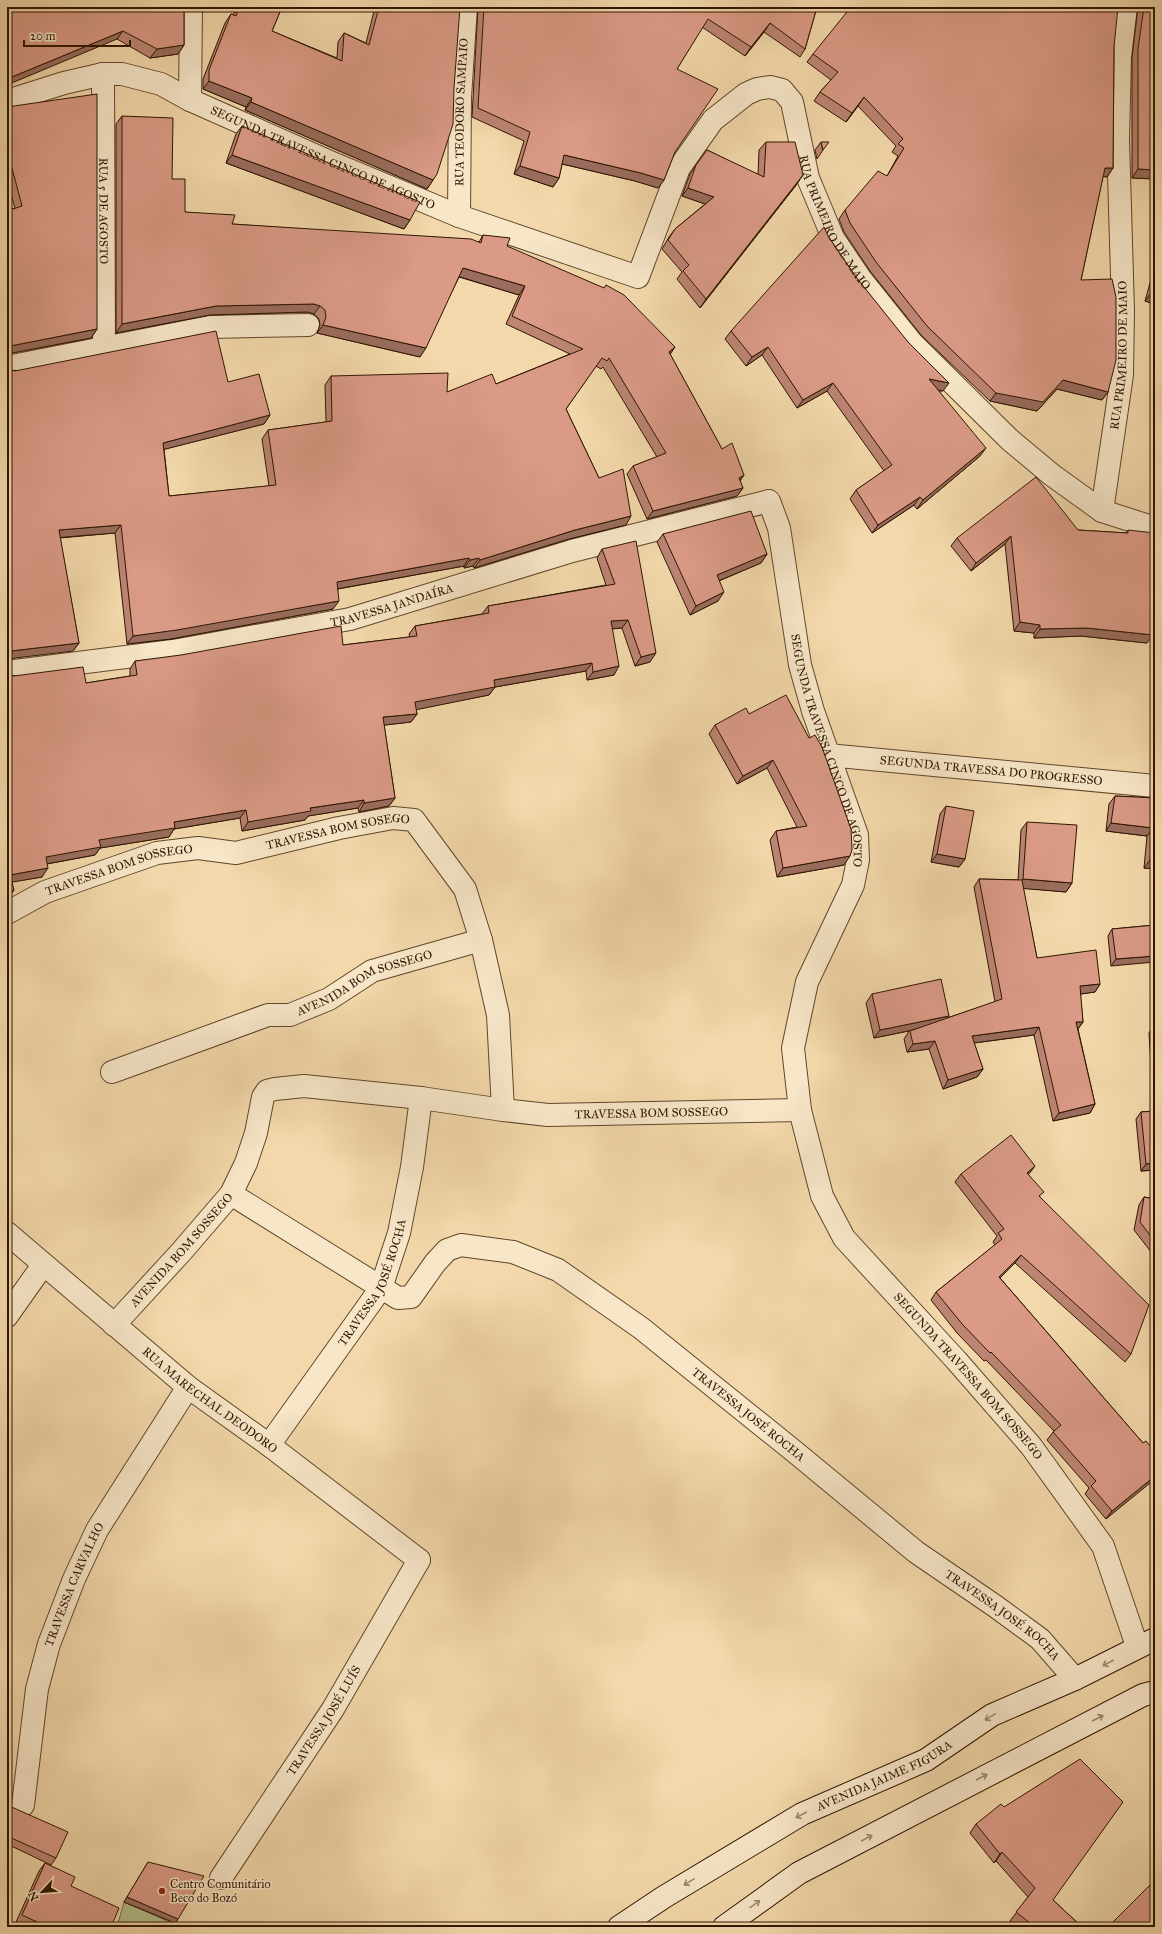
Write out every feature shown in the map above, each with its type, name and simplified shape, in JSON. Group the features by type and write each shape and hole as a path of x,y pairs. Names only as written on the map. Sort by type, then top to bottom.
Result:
{"street":[{"path":"190,100 191,7"},
{"name":"RUA TEODORO SAMPAIO","path":"459,216 460,97 466,7"},
{"name":"RUA PRIMEIRO DE MAIO","path":"1102,511 1122,376 1123,310 1118,140 1120,57 1126,7"},
{"name":"SEGUNDA TRAVESSA CINCO DE AGOSTO","path":"7,101 64,83 102,74 122,74 161,84 190,100 330,162 459,216 638,277"},
{"name":"RUA 5 DE AGOSTO","path":"102,74 104,349"},
{"name":"RUA PRIMEIRO DE MAIO","path":"638,277 679,168 713,120 746,94 757,89 770,87 782,90 792,102 808,178 816,201 833,238 860,278 912,343 1010,440 1052,475 1102,511 1155,528"},
{"path":"7,367 210,327 308,325"},
{"name":"SEGUNDA TRAVESSA CINCO DE AGOSTO","path":"769,501 779,528 800,665 828,755 857,835 858,860 852,885 807,982 793,1048 800,1110"},
{"name":"TRAVESSA JANDAÍRA","path":"7,672 173,651 350,619 572,551 769,501"},
{"name":"SEGUNDA TRAVESSA DO PROGRESSO","path":"828,755 1155,786"},
{"name":"TRAVESSA BOM SOSEGO","path":"236,853 339,828 393,818 414,820 465,888 481,940"},
{"name":"TRAVESSA BOM SOSSEGO","path":"7,913 45,892 157,853 198,848 236,853"},
{"path":"481,940 498,1015 503,1110"},
{"name":"AVENIDA BOM SOSSEGO","path":"112,1072 268,1015 290,1015 313,1006 348,988 372,971 481,940"},
{"name":"TRAVESSA BOM SOSSEGO","path":"304,1086 421,1098 548,1115 800,1110"},
{"name":"AVENIDA BOM SOSSEGO","path":"114,1325 182,1251 231,1194 249,1155 256,1133 263,1097 267,1091 304,1086"},
{"name":"TRAVESSA JOSÉ ROCHA","path":"269,1445 381,1288 399,1233 412,1167 421,1098"},
{"name":"SEGUNDA TRAVESSA BOM SOSSEGO","path":"800,1110 822,1196 844,1238 956,1360 1031,1446 1103,1546 1146,1642"},
{"path":"231,1194 381,1288"},
{"name":"RUA MARECHAL DEODORO","path":"7,1233 188,1387 269,1445 419,1560"},
{"name":"TRAVESSA JOSÉ ROCHA","path":"381,1288 398,1298 403,1299 411,1297 435,1263 447,1250 460,1245 513,1252 558,1270 641,1328 916,1552 1040,1639 1076,1680"},
{"path":"7,1316 43,1265"},
{"name":"TRAVESSA CARVALHO","path":"23,1805 37,1688 49,1644 63,1608 97,1530 188,1387"},
{"name":"TRAVESSA JOSÉ LUÍS","path":"221,1878 333,1709 419,1560"},
{"name":"AVENIDA JAIME FIGURA","path":"620,1927 664,1897 802,1814 926,1760 992,1715 1076,1680 1146,1642"},
{"path":"724,1927 799,1873 1143,1695 1155,1692"}],"green space":[{"path":"124,1902 181,1927 117,1927"}],"building":[{"path":"7,7 184,7 184,45 157,49 123,31 7,79"},
{"path":"239,7 282,7 272,31 342,61 344,33 369,45 379,7 460,7 453,124 437,174 433,180 251,102 252,98 209,81 209,70 231,14 236,16"},
{"path":"484,7 817,7 805,49 770,23 751,47 708,19 677,69 718,89 675,152 664,180 641,173 564,155 559,178 520,166 530,132 478,108"},
{"path":"851,7 1118,7 1114,47 1113,168 1105,168 1081,280 1112,279 1116,297 1116,360 1108,392 1063,380 1043,402 996,393 927,326 876,262 850,223 845,210 878,171 887,176 904,148 898,144 903,139 864,97 852,113 820,92 838,72 813,54"},
{"path":"1144,7 1155,7 1155,170 1138,169 1138,49"},
{"path":"97,94 97,329 10,346 7,348 7,211 22,206 12,168 7,169 7,107"},
{"path":"122,116 173,118 172,179 185,179 185,212 235,215 232,224 471,239 481,243 483,235 510,238 507,246 604,288 606,285 624,295 675,347 669,352 722,449 732,443 744,475 739,478 743,488 653,511 633,466 666,453 609,358 607,361 602,358 566,409 599,478 623,469 631,516 575,530 480,560 479,558 470,560 469,558 337,582 339,601 177,630 133,636 121,525 59,530 79,643 11,651 7,653 7,369 15,371 216,331 228,382 259,374 270,415 163,443 169,496 276,485 268,430 332,421 331,376 448,373 447,392 492,374 496,384 583,349 512,316 525,286 463,268 426,348 323,325 326,317 325,310 314,304 216,306 122,324"},
{"path":"242,126 420,202 410,220 232,155"},
{"path":"766,142 795,142 803,175 706,299 683,271 689,265 668,240 675,229 714,197 688,188 696,165 707,150 764,177"},
{"path":"821,142 829,142 823,150"},
{"path":"824,227 828,236 856,277 908,342 949,383 929,379 986,448 923,500 920,497 878,525 856,490 892,465 833,383 803,400 768,347 752,357 731,331"},
{"path":"1155,277 1155,294 1151,293"},
{"path":"1036,477 1078,530 1128,533 1128,530 1155,533 1155,617 1153,635 1087,628 1040,629 1040,625 1020,622 1011,536 976,563 957,538"},
{"path":"751,511 767,554 717,575 724,592 696,606 663,534"},
{"path":"636,541 656,653 641,657 628,620 611,621 619,666 593,672 592,663 494,680 495,687 415,702 417,714 383,717 395,798 364,803 364,800 310,808 311,811 248,822 246,810 174,822 175,828 99,840 101,847 46,857 48,868 10,875 14,890 7,894 7,674 14,676 83,667 86,683 137,675 135,661 181,655 341,626 343,645 417,636 415,626 489,613 488,606 615,584 602,549"},
{"path":"786,695 809,738 815,735 822,747 851,829 852,850 850,856 783,868 776,831 807,826 773,760 743,776 715,725 746,708 749,714"},
{"path":"1115,796 1155,798 1155,860 1150,860 1153,828 1111,823"},
{"path":"946,806 974,811 965,859 937,854"},
{"path":"1027,822 1077,825 1072,883 1023,879"},
{"path":"979,879 1022,880 1037,958 1096,950 1100,984 1080,986 1083,1022 1076,1022 1095,1104 1059,1113 1039,1027 972,1036 983,1069 948,1080 935,1041 913,1044 910,1031 1002,999"},
{"path":"1155,925 1155,956 1116,959 1112,929"},
{"path":"941,979 949,1016 880,1030 872,994"},
{"path":"1153,1026 1155,1026 1155,1048"},
{"path":"1155,1111 1155,1163 1146,1164 1141,1112"},
{"path":"1011,1135 1035,1166 1027,1173 1044,1192 1039,1196 1149,1305 1131,1354 1021,1255 999,1277 1143,1443 1146,1441 1155,1452 1155,1476 1112,1511 1091,1486 1096,1481 1053,1432 1061,1425 963,1325 936,1292 1002,1239 998,1233 1004,1229 961,1174"},
{"path":"1144,1197 1155,1199 1155,1242 1140,1222"},
{"path":"1080,1759 1123,1802 1053,1900 1082,1927 1035,1927 1016,1912 1035,1888 1002,1852 1000,1854 976,1824 1001,1804 1004,1807"},
{"path":"7,1805 68,1832 56,1858 7,1836"},
{"name":"Centro Comunitário Beco do Bozó","path":"148,1862 204,1876 178,1919 127,1897"},
{"path":"45,1863 75,1877 71,1886 119,1908 111,1927 48,1927 22,1915"},
{"path":"1155,1880 1155,1927 1108,1927"}],"place":[{"name":"Centro Comunitário Beco do Bozó","path":"162,1891"}]}
